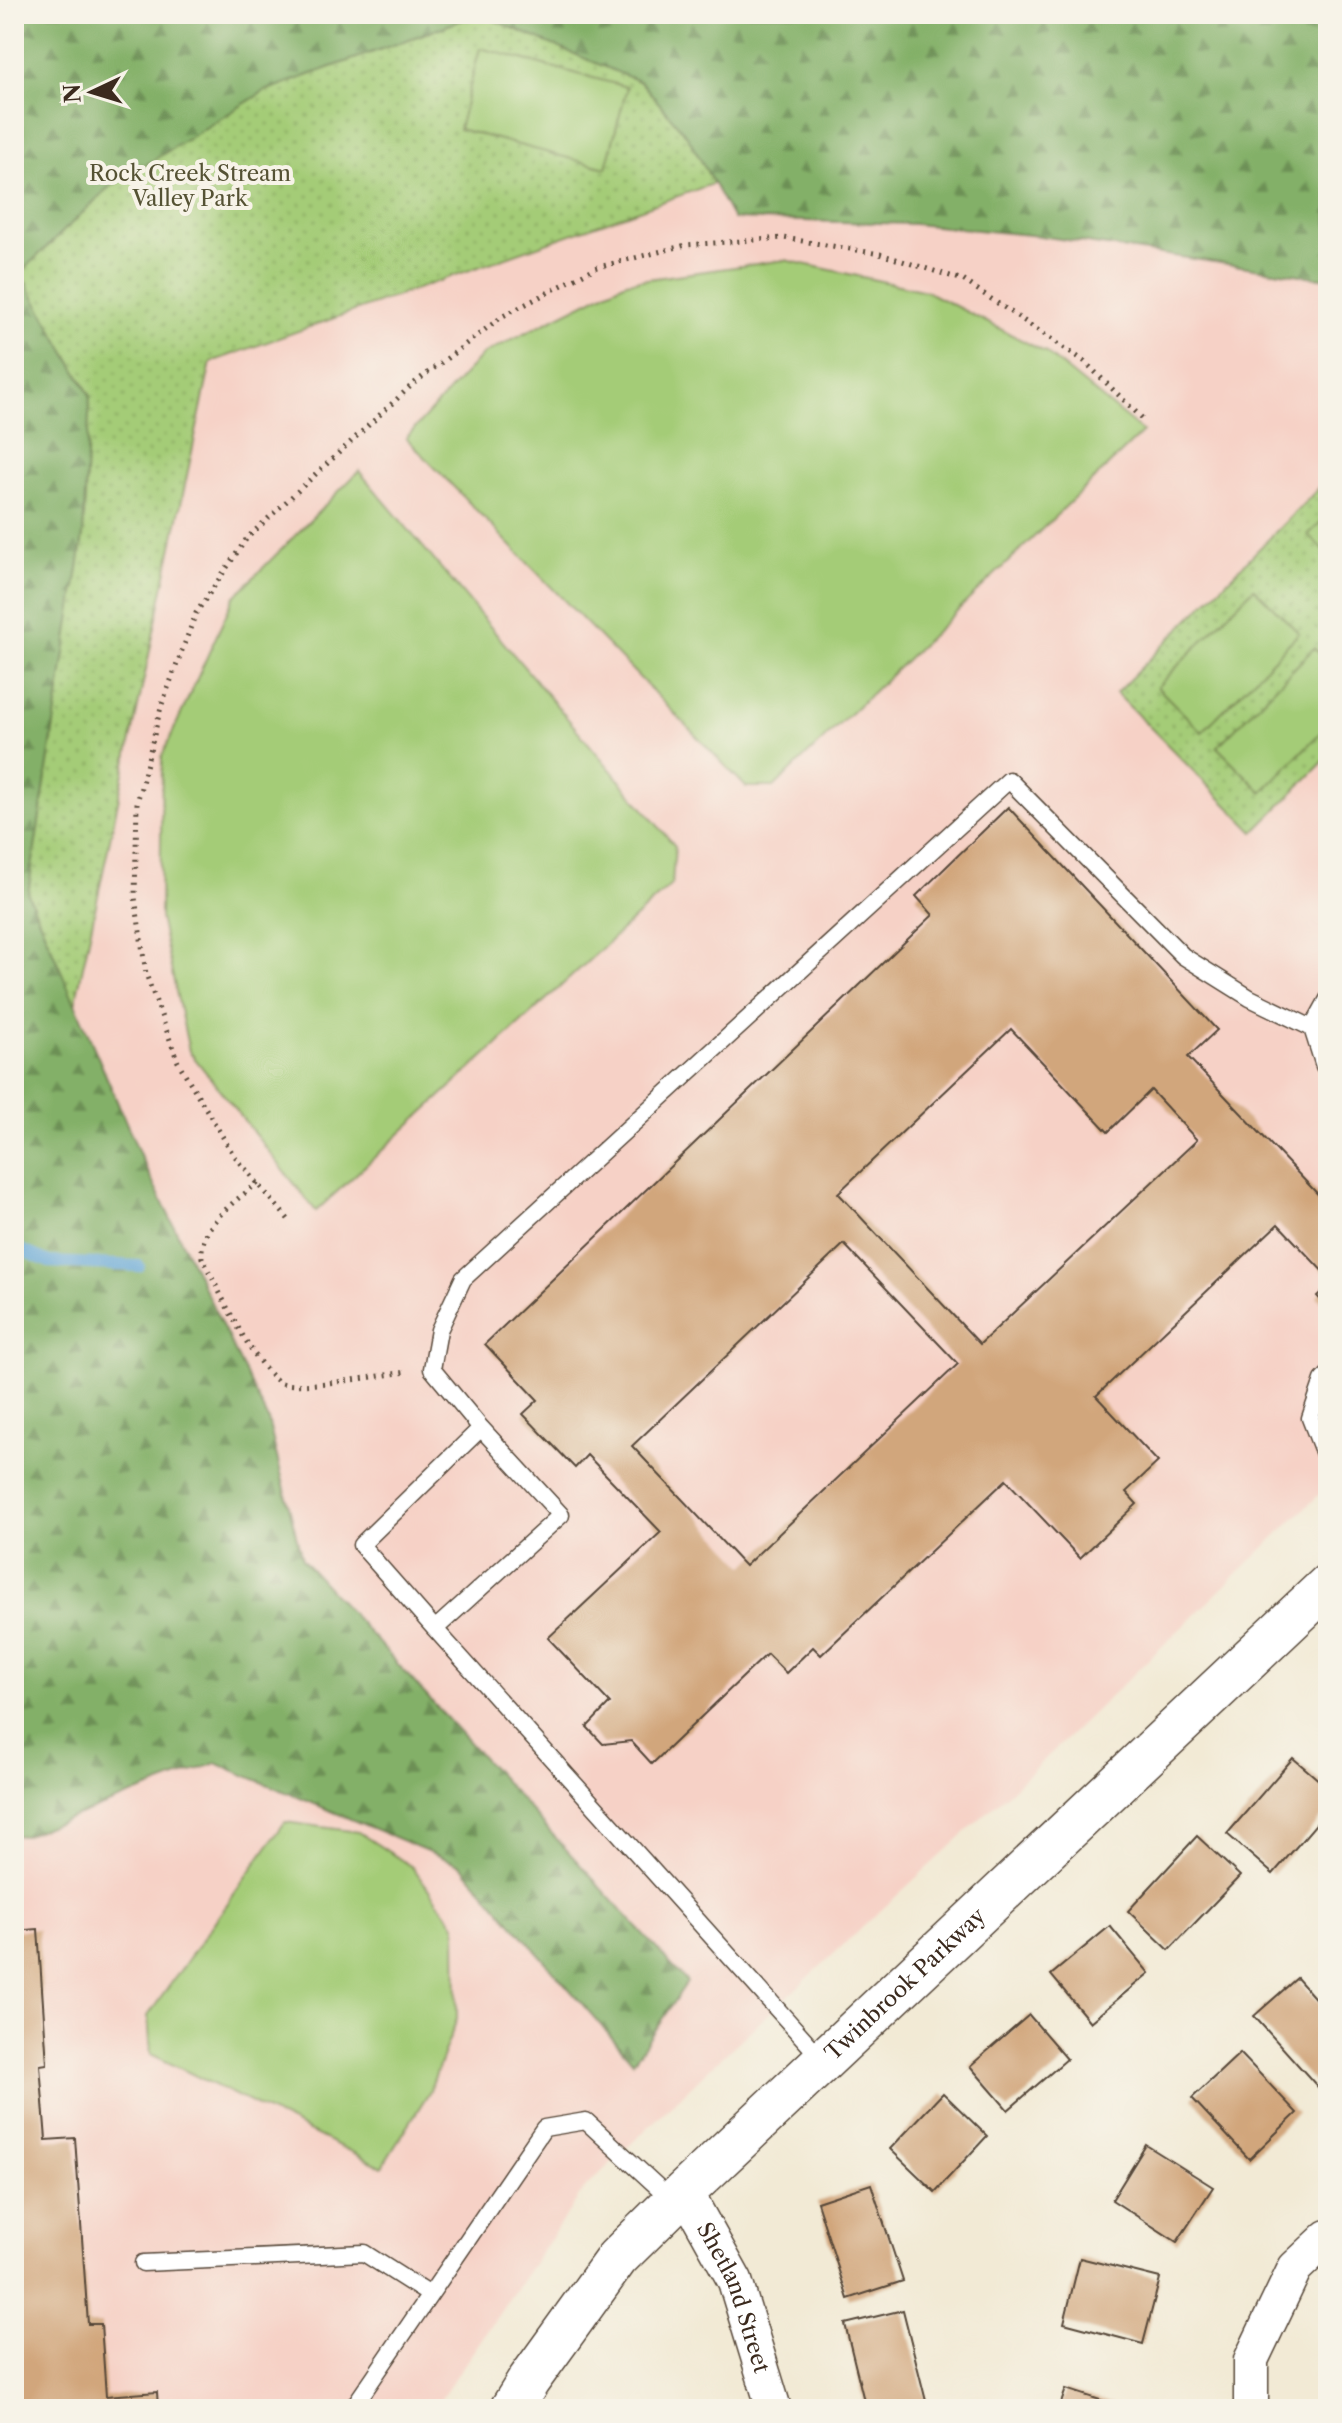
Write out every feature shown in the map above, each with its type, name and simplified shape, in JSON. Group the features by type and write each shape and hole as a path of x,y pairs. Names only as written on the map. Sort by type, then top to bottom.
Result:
{"street":[{"name":"Twinbrook Parkway","path":"511,2409 617,2258 679,2196 1328,1585"},
{"name":"Shetland Street","path":"679,2196 735,2281 774,2409"},
{"path":"1251,2409 1251,2360 1295,2268 1328,2237"}],"lane":[{"path":"435,1629 561,1515 432,1369 439,1330 463,1279 1009,780 1183,956 1250,998 1312,1028"},
{"path":"1328,999 1312,1028 1328,1070"},
{"path":"1328,1375 1323,1380 1310,1418 1328,1464"},
{"path":"481,1428 361,1545 823,2060"},
{"path":"344,2409 353,2409 544,2128 586,2121 679,2196"},
{"path":"143,2263 364,2253 430,2295"}],"path":[{"path":"288,1219 233,1154 178,1062 146,974 135,897 137,803 161,707 196,613 247,538 413,384 503,316 595,268 686,245 784,238 880,254 963,280 1084,361 1145,421"},
{"path":"258,1183 212,1225 201,1245 202,1258 265,1369 282,1383 301,1385 432,1369"}],"shaded area":[{"path":"1154,27 1328,77 1328,1486 1061,1744 709,2069 584,2189 434,2409 14,2409 14,1274 19,1269 211,362"}],"green space":[{"name":"Rock Creek Stream Valley Park","path":"14,14 1328,14 1154,27 211,362 19,1269"},
{"path":"14,14 479,14 265,91 107,189 20,273 90,395 83,536 28,894 144,1164 268,1420 302,1559 687,1982 633,2062 461,1865 216,1763 23,1836 14,1835"},
{"path":"479,14 1328,14 1328,279 1040,236 914,224 733,219 688,137 641,82"},
{"path":"480,48 627,87 606,168 459,129"},
{"path":"785,260 926,291 1045,352 1143,432 774,787 746,787 406,438 483,354 626,282"},
{"path":"359,471 675,846 672,884 316,1211 189,1051 160,918 162,756 234,597"},
{"path":"1328,479 1328,757 1254,832 1116,693"},
{"path":"1328,515 1328,554 1308,535"},
{"path":"1254,588 1299,633 1202,732 1157,687"},
{"path":"1314,648 1328,662 1328,725 1262,792 1217,747"},
{"path":"285,1822 358,1832 412,1867 456,1926 457,2019 429,2092 382,2167 151,2054 148,2016"}],"building":[{"path":"1008,807 1217,1030 1188,1057 1328,1205 1328,1277 1278,1224 1096,1396 1158,1462 1126,1492 1137,1504 1080,1558 1006,1480 821,1655 813,1647 786,1673 767,1654 652,1764 631,1741 603,1744 587,1727 610,1703 548,1638 661,1532 587,1455 575,1468 523,1414 538,1400 485,1344 933,915 916,896","holes":["1011,1029 1108,1132 1151,1090 1197,1140 980,1344 838,1193","844,1244 958,1364 745,1566 632,1446"]},
{"path":"1328,1286 1328,1308 1317,1296"},
{"path":"1293,1758 1328,1788 1328,1810 1273,1874 1227,1834"},
{"path":"1197,1836 1240,1876 1169,1950 1128,1911"},
{"path":"1110,1926 1149,1973 1090,2022 1051,1975"},
{"path":"38,1929 47,2064 40,2065 46,2140 75,2138 88,2324 101,2324 106,2396 157,2392 158,2409 14,2409 14,1931"},
{"path":"1297,1978 1320,2004 1328,1997 1328,2092 1325,2095 1254,2016"},
{"path":"1029,2015 1067,2059 1008,2110 970,2066"},
{"path":"1240,2053 1297,2113 1249,2159 1192,2098"},
{"path":"943,2093 987,2136 935,2192 890,2149"},
{"path":"1146,2145 1213,2187 1177,2242 1112,2200"},
{"path":"871,2184 903,2281 848,2299 817,2202"},
{"path":"1080,2258 1160,2278 1143,2344 1064,2323"},
{"path":"903,2310 928,2409 866,2409 845,2324"},
{"path":"1066,2389 1125,2408 1125,2409 1059,2409"}],"waterway":[{"path":"14,1247 49,1262 139,1266"}]}
